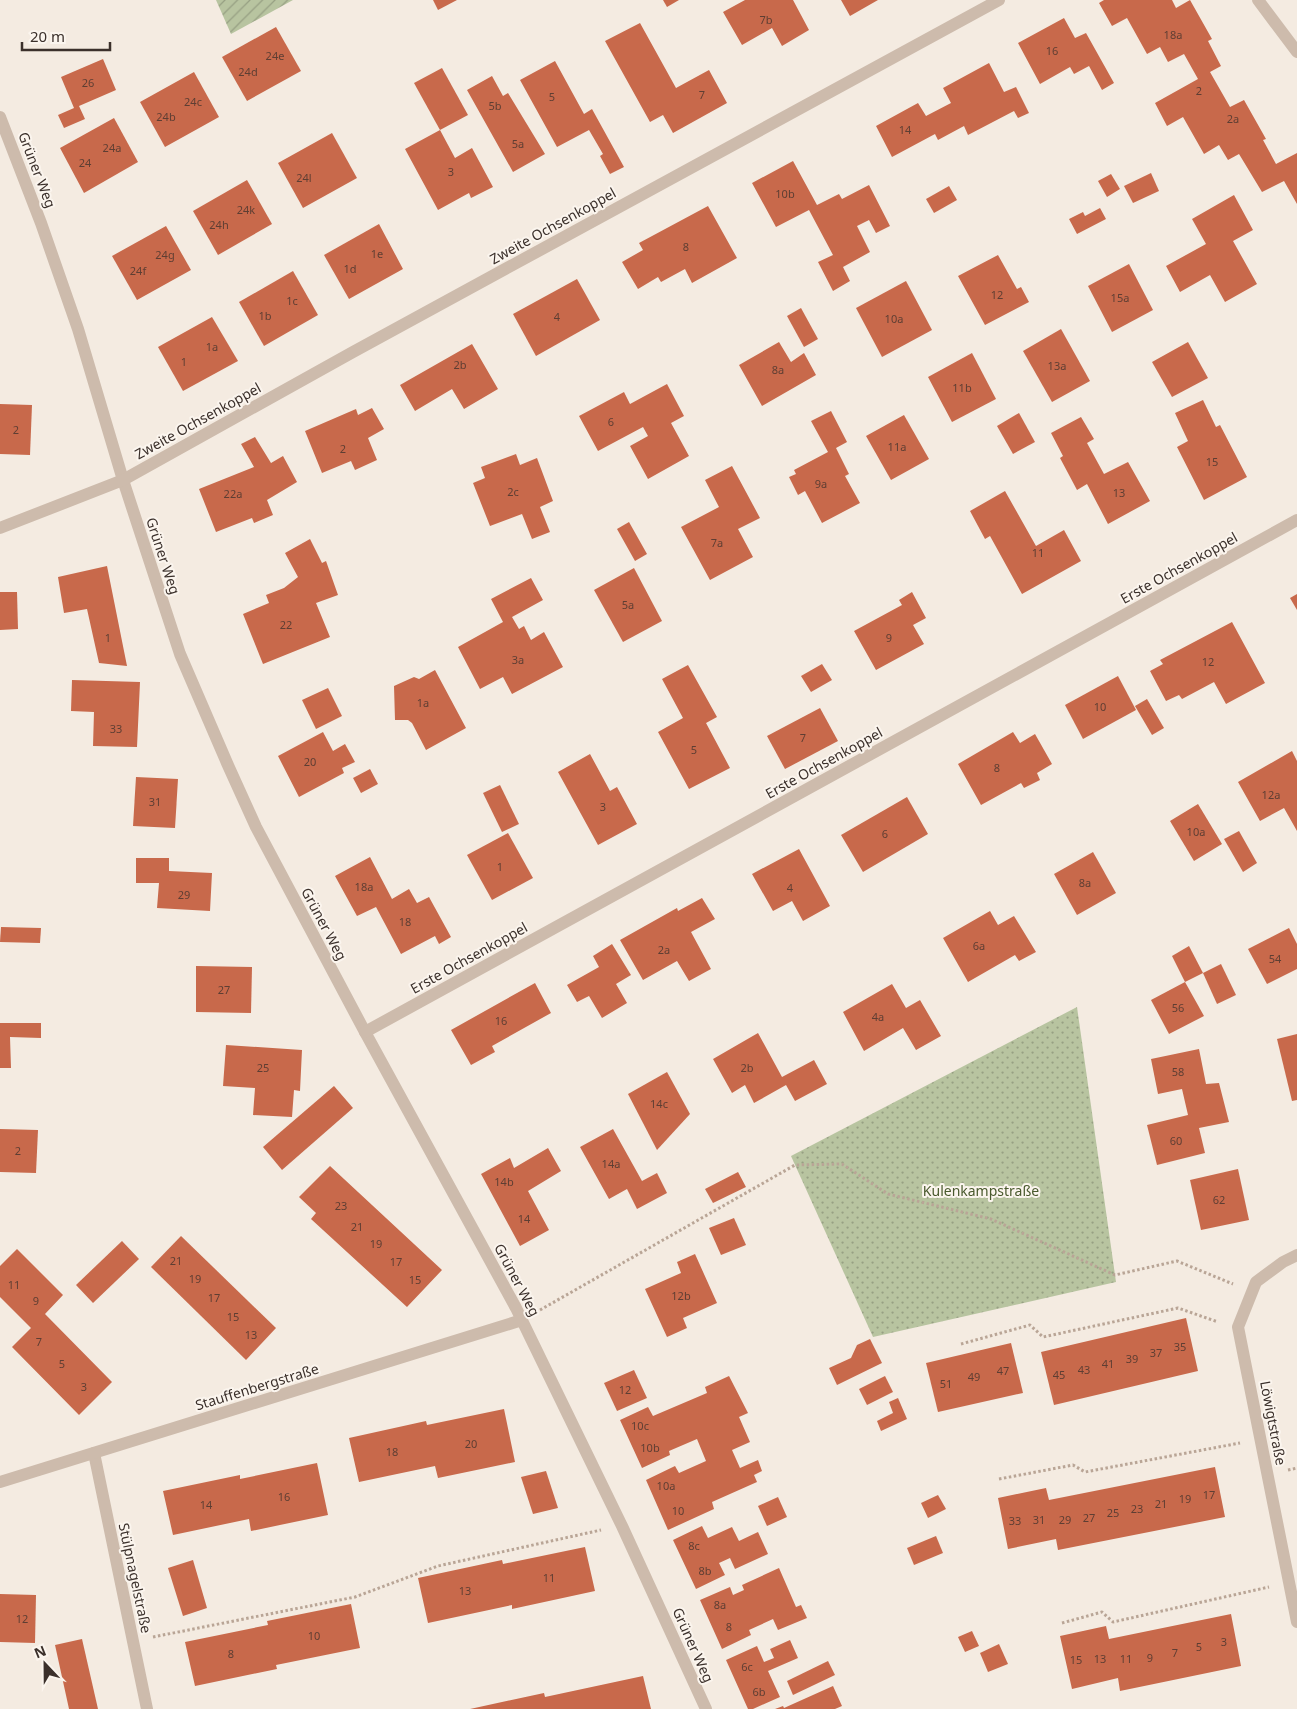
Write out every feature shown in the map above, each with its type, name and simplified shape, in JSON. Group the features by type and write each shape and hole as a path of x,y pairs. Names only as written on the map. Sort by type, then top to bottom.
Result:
{"street":[{"name":"Zweite Ochsenkoppel","path":"0,528 123,480 353,352 999,0"},
{"path":"1258,0 1297,52"},
{"name":"Grüner Weg","path":"0,117 41,223 78,329 123,480 180,654 223,754 256,827 364,1032 522,1320 622,1526 706,1709"},
{"name":"Erste Ochsenkoppel","path":"364,1032 1297,520"},
{"path":"1238,1327 1256,1282 1283,1262 1297,1255"},
{"name":"Stauffenbergstraße","path":"0,1482 522,1320"},
{"name":"Löwigtstraße","path":"1238,1327 1297,1622"},
{"name":"Stülpnagelstraße","path":"94,1453 147,1709"}],"path":[{"path":"522,1320 795,1164 842,1164 888,1194 992,1219 1115,1275 1177,1261 1252,1292"},
{"path":"961,1344 1030,1325 1043,1336 1178,1308 1204,1318 1238,1327"},
{"path":"999,1479 1073,1465 1085,1472 1261,1439"},
{"path":"133,1641 354,1597 438,1566 622,1526"},
{"path":"1062,1623 1102,1612 1113,1622 1289,1583"}],"green space":[{"path":"216,0 293,0 231,34"},
{"name":"Kulenkampstraße","path":"1077,1007 1116,1282 873,1337 791,1156"}],"building":[{"path":"433,0 457,0 438,10"},
{"path":"663,0 679,0 667,7"},
{"path":"745,0 793,0 809,30 782,46 772,28 742,45 723,12"},
{"path":"841,0 878,0 850,16"},
{"path":"1104,0 1172,0 1176,8 1190,0 1212,39 1208,41 1221,66 1210,72 1230,107 1244,100 1266,139 1263,140 1276,164 1297,153 1297,204 1284,181 1262,192 1239,154 1228,160 1219,145 1204,154 1183,117 1167,126 1155,103 1198,79 1184,54 1168,62 1160,47 1147,54 1127,18 1112,26 1099,3"},
{"path":"1064,18 1075,38 1086,33 1114,83 1102,90 1089,66 1074,74 1070,67 1040,84 1018,43"},
{"path":"640,23 676,88 709,70 727,103 673,133 663,115 650,122 605,41"},
{"path":"276,27 301,71 247,101 222,57"},
{"path":"103,59 116,90 79,106 85,119 64,128 58,115 74,108 61,77"},
{"path":"555,61 584,114 592,109 624,167 610,174 600,156 603,154 589,130 557,147 520,80"},
{"path":"989,63 1004,92 1016,87 1029,113 1018,118 1014,111 968,135 964,126 938,140 935,134 892,157 876,126 918,103 926,116 951,103 943,88"},
{"path":"442,68 468,115 440,130 414,83"},
{"path":"194,72 219,117 165,147 140,102"},
{"path":"492,76 503,96 508,93 545,154 513,172 467,90"},
{"path":"114,118 138,162 84,193 60,148"},
{"path":"440,130 455,158 472,148 493,187 471,198 469,193 438,210 405,149"},
{"path":"332,133 357,178 303,208 278,163"},
{"path":"793,161 817,205 839,194 842,199 869,185 890,226 876,233 869,220 857,226 870,252 843,267 850,281 833,291 818,262 833,255 809,210 776,227 752,183"},
{"path":"1151,173 1159,191 1133,203 1124,186"},
{"path":"1111,174 1120,189 1107,197 1098,181"},
{"path":"247,180 272,224 218,255 193,211"},
{"path":"949,186 957,200 934,213 926,199"},
{"path":"1234,195 1253,230 1233,241 1257,284 1225,302 1210,275 1180,292 1166,266 1206,244 1192,219"},
{"path":"708,206 737,258 692,283 685,269 661,282 658,277 638,289 622,262 643,250 639,243"},
{"path":"1100,208 1106,219 1077,234 1069,219 1083,212 1085,216"},
{"path":"379,224 403,269 349,299 324,255"},
{"path":"166,226 191,270 137,300 112,256"},
{"path":"998,255 1017,289 1021,287 1029,302 985,325 958,276"},
{"path":"1129,264 1153,310 1112,332 1088,286"},
{"path":"293,271 318,315 264,346 239,302"},
{"path":"577,279 600,320 536,356 513,314"},
{"path":"906,281 932,330 882,357 856,308"},
{"path":"801,308 818,339 804,347 787,316"},
{"path":"212,317 238,361 183,391 158,347"},
{"path":"1061,329 1090,381 1052,402 1023,351"},
{"path":"779,342 791,362 804,353 816,375 762,406 739,365"},
{"path":"1188,342 1208,378 1172,397 1152,362"},
{"path":"472,344 498,389 464,409 452,389 415,411 400,385"},
{"path":"972,353 996,399 952,422 928,377"},
{"path":"667,384 684,416 671,423 689,456 648,479 630,446 648,436 643,427 598,451 579,416 624,392 630,404"},
{"path":"1203,400 1216,427 1220,425 1247,477 1204,500 1177,447 1188,441 1175,413"},
{"path":"0,404 32,405 30,455 0,454"},
{"path":"372,408 384,429 368,438 377,460 355,470 351,461 322,473 305,431 356,409 358,415"},
{"path":"831,411 847,442 836,448 849,474 845,476 860,503 822,523 805,491 798,495 789,477 796,474 794,470 828,452 811,421"},
{"path":"1019,413 1035,442 1013,454 997,426"},
{"path":"904,415 929,459 891,480 866,436"},
{"path":"1081,417 1094,439 1087,443 1104,474 1128,462 1150,501 1108,524 1087,484 1077,490 1060,458 1063,456 1051,433"},
{"path":"255,437 271,463 283,456 297,482 267,500 273,515 254,523 252,518 216,532 199,489 254,467 241,444"},
{"path":"516,454 520,465 537,458 553,501 540,507 550,532 532,539 522,514 490,526 473,483 485,478 481,467"},
{"path":"732,466 760,518 738,529 753,557 710,580 681,527 719,507 705,480"},
{"path":"1005,491 1036,546 1064,530 1081,561 1022,594 990,536 985,539 970,511"},
{"path":"629,522 647,554 635,561 617,529"},
{"path":"310,539 322,563 326,561 338,595 316,603 330,637 263,664 243,614 269,603 266,595 284,588 298,577 285,553"},
{"path":"107,566 127,666 99,663 87,609 64,613 58,577"},
{"path":"634,568 662,621 623,642 594,590"},
{"path":"531,578 543,600 512,617 519,629 524,626 531,640 544,632 563,667 512,694 503,677 480,689 458,647 503,622 491,599"},
{"path":"0,592 17,592 18,629 0,630"},
{"path":"912,592 926,618 913,625 924,644 876,670 854,631 902,605 899,600"},
{"path":"1297,594 1297,610 1290,598"},
{"path":"1232,622 1265,683 1226,704 1214,682 1182,699 1179,695 1166,701 1150,671 1163,664 1160,660"},
{"path":"822,664 832,680 811,692 801,676"},
{"path":"688,665 717,717 706,723 730,768 689,789 658,732 683,718 662,679"},
{"path":"435,670 466,728 426,750 412,723 408,720 395,720 394,686 414,677 419,679"},
{"path":"1118,676 1136,710 1083,739 1065,705"},
{"path":"72,680 140,682 137,747 93,746 94,712 71,711"},
{"path":"328,688 342,716 316,729 302,700"},
{"path":"1147,699 1164,728 1152,735 1135,706"},
{"path":"820,708 838,741 785,769 767,736"},
{"path":"323,732 333,751 345,744 355,762 342,768 344,773 299,797 278,756"},
{"path":"1013,732 1020,743 1035,734 1052,764 1037,773 1040,780 1024,788 1021,783 981,805 958,764"},
{"path":"1292,751 1297,761 1297,831 1284,808 1260,821 1238,782"},
{"path":"590,754 610,791 617,787 637,824 598,845 558,772"},
{"path":"370,769 378,784 361,793 353,778"},
{"path":"136,777 178,779 175,828 133,826"},
{"path":"500,785 519,824 502,832 483,793"},
{"path":"907,797 928,834 863,872 841,835"},
{"path":"1198,804 1222,844 1194,861 1170,821"},
{"path":"1239,831 1257,863 1243,872 1224,839"},
{"path":"508,833 533,878 492,900 467,855"},
{"path":"799,849 830,906 803,921 792,901 773,911 752,874"},
{"path":"1093,852 1116,893 1077,915 1054,874"},
{"path":"370,857 392,899 409,889 417,903 429,897 451,937 439,944 435,936 401,954 376,907 357,916 335,876"},
{"path":"136,858 169,858 169,871 212,873 210,911 157,908 159,883 136,883"},
{"path":"702,898 715,919 691,932 711,969 689,981 677,961 643,980 620,940 677,908 678,911"},
{"path":"990,911 998,925 1014,916 1036,952 1019,961 1015,955 968,982 943,938"},
{"path":"1,927 41,928 40,943 0,942"},
{"path":"1289,928 1297,944 1297,969 1267,984 1248,949"},
{"path":"612,944 631,975 616,984 627,1003 602,1018 589,996 577,1002 567,985 599,967 593,956"},
{"path":"1189,946 1203,973 1185,982 1172,956"},
{"path":"1221,964 1236,995 1217,1004 1203,973"},
{"path":"196,966 252,967 251,1013 196,1012"},
{"path":"1185,982 1204,1016 1169,1034 1151,1000"},
{"path":"535,983 551,1013 492,1046 495,1052 471,1065 451,1030"},
{"path":"892,984 906,1008 920,1000 941,1036 916,1050 903,1028 864,1051 843,1012"},
{"path":"0,1023 41,1023 41,1038 10,1037 11,1068 0,1068"},
{"path":"758,1033 782,1077 814,1060 827,1084 795,1101 786,1085 754,1103 745,1085 732,1093 713,1059"},
{"path":"1297,1034 1297,1100 1292,1101 1277,1039"},
{"path":"226,1045 302,1050 300,1091 294,1090 292,1117 253,1115 255,1088 223,1086"},
{"path":"1199,1049 1206,1084 1219,1083 1229,1122 1199,1128 1205,1153 1157,1165 1147,1125 1188,1115 1182,1089 1158,1094 1151,1059"},
{"path":"667,1072 690,1114 657,1150 628,1094"},
{"path":"334,1086 353,1108 282,1170 263,1147"},
{"path":"0,1129 38,1130 36,1173 0,1172"},
{"path":"613,1129 642,1181 657,1173 667,1193 637,1209 627,1189 609,1199 580,1147"},
{"path":"548,1148 561,1171 528,1191 549,1230 520,1246 481,1174 510,1158 514,1168"},
{"path":"330,1166 442,1270 407,1307 311,1219 316,1213 299,1197"},
{"path":"1238,1169 1249,1220 1201,1230 1190,1180"},
{"path":"738,1172 746,1187 713,1203 705,1189"},
{"path":"734,1218 746,1245 721,1255 709,1228"},
{"path":"181,1236 276,1328 246,1360 151,1267"},
{"path":"122,1241 139,1259 93,1303 76,1285"},
{"path":"17,1249 63,1295 45,1314 112,1382 79,1415 12,1347 31,1328 0,1297 0,1266"},
{"path":"695,1254 717,1303 683,1318 687,1328 667,1337 645,1289 681,1273 677,1262"},
{"path":"1186,1318 1198,1371 1054,1405 1041,1352"},
{"path":"870,1339 882,1363 837,1385 829,1368 851,1358 857,1345"},
{"path":"1011,1343 1023,1393 938,1412 926,1363"},
{"path":"634,1370 647,1398 617,1411 604,1383"},
{"path":"729,1376 748,1413 739,1417 750,1442 732,1450 740,1468 758,1460 762,1471 754,1475 757,1482 712,1502 714,1509 668,1530 646,1480 675,1466 679,1473 706,1461 697,1439 669,1451 670,1455 642,1468 620,1420 648,1407 653,1416 707,1393 705,1387"},
{"path":"885,1376 893,1392 867,1405 859,1389"},
{"path":"898,1398 907,1419 881,1431 877,1421 893,1413 889,1402"},
{"path":"504,1409 515,1462 438,1478 435,1466 359,1482 349,1438 426,1421 427,1425"},
{"path":"317,1463 328,1515 251,1531 249,1519 173,1535 163,1491 240,1475 240,1479"},
{"path":"1215,1467 1225,1517 1058,1550 1056,1539 1008,1549 998,1498 1046,1488 1049,1500"},
{"path":"546,1471 558,1508 533,1514 521,1477"},
{"path":"938,1495 946,1509 928,1518 921,1503"},
{"path":"778,1497 787,1517 767,1526 758,1506"},
{"path":"702,1526 708,1538 732,1527 739,1541 758,1532 768,1554 735,1569 730,1558 719,1563 725,1575 696,1589 673,1540"},
{"path":"936,1536 943,1553 914,1565 907,1548"},
{"path":"585,1547 595,1591 512,1609 512,1605 428,1623 418,1578 502,1560 503,1564"},
{"path":"193,1560 207,1608 183,1616 168,1568"},
{"path":"779,1568 796,1607 801,1605 807,1618 778,1630 773,1619 749,1630 751,1635 722,1649 700,1600 730,1587 733,1595 744,1590 742,1585"},
{"path":"0,1594 36,1595 35,1643 0,1642"},
{"path":"351,1604 360,1648 276,1665 277,1669 195,1686 185,1642 268,1625 267,1621"},
{"path":"1231,1614 1241,1666 1120,1691 1118,1678 1072,1689 1060,1636 1106,1626 1109,1639"},
{"path":"972,1631 979,1646 965,1652 958,1637"},
{"path":"82,1639 98,1709 69,1709 55,1645"},
{"path":"790,1640 798,1658 768,1671 780,1697 753,1709 748,1709 726,1660 757,1646 764,1662 774,1658 770,1649"},
{"path":"999,1644 1008,1664 988,1672 980,1653"},
{"path":"828,1661 835,1675 793,1695 787,1681"},
{"path":"643,1676 651,1709 470,1709 544,1693 545,1697"},
{"path":"833,1686 842,1706 835,1709 775,1709 783,1706 784,1708"}]}
